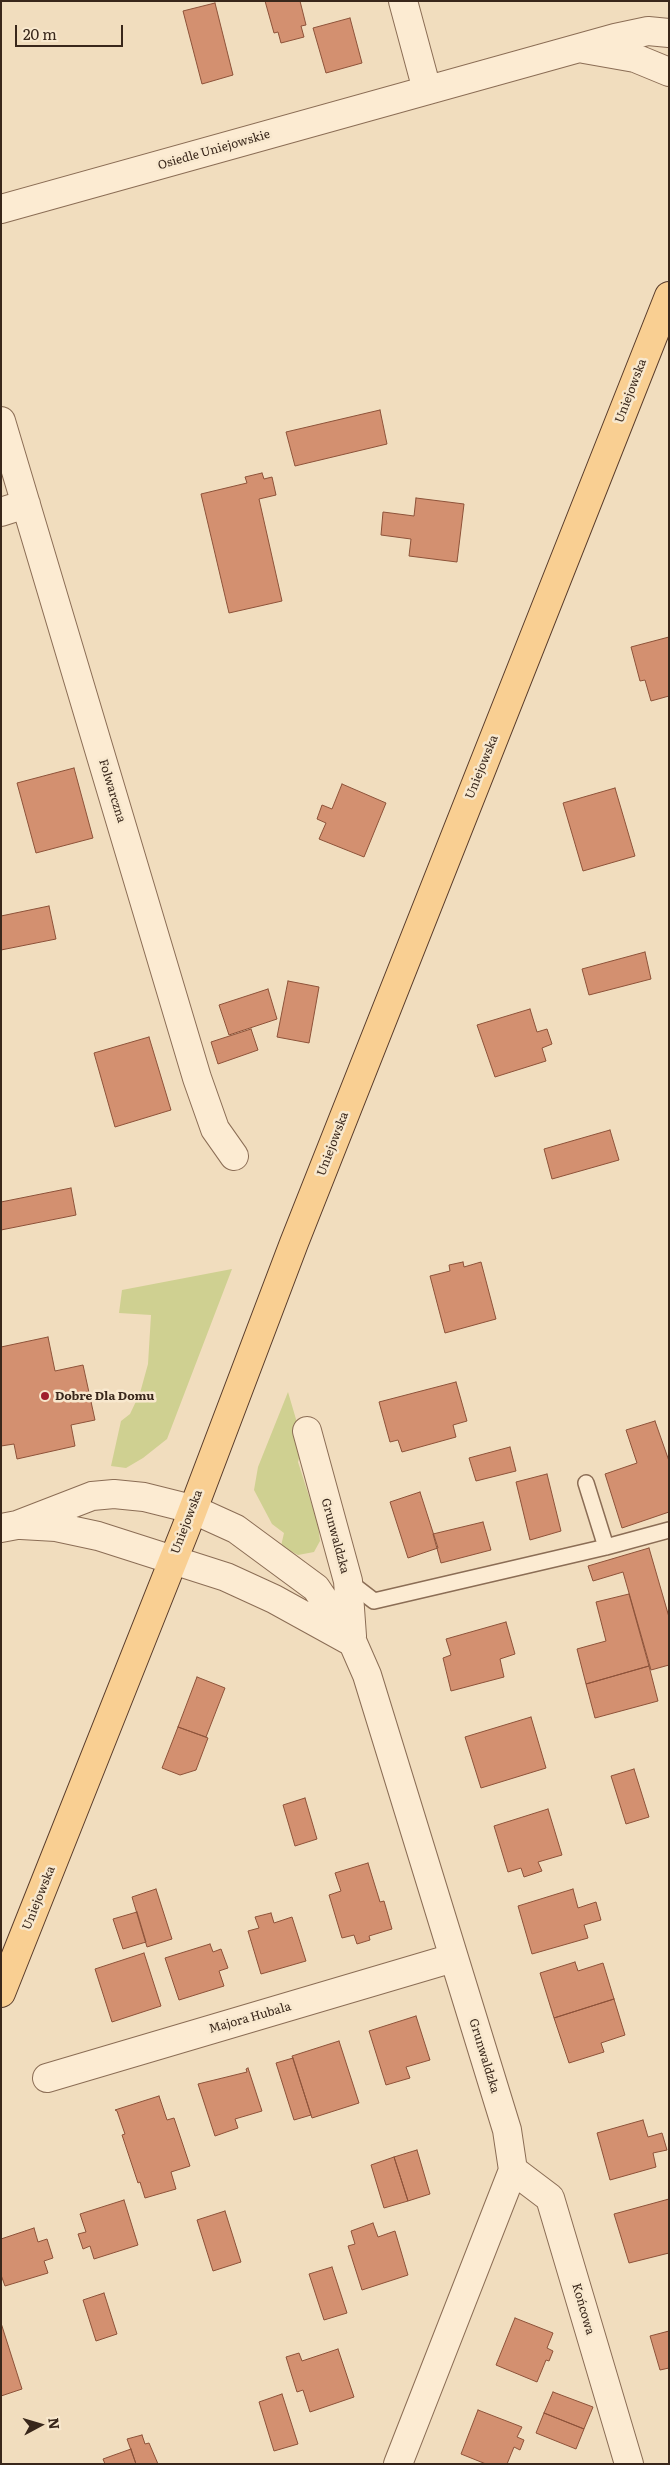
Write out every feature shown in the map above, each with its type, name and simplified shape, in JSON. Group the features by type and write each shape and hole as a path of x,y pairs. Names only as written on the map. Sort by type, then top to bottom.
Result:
{"main road":[{"name":"Uniejowska","path":"1,1993 173,1560 294,1243 669,296"}],"street":[{"path":"403,1 428,90"},
{"name":"Osiedle Uniejowskie","path":"1,209 580,48 648,31 669,33"},
{"name":"Osiedle Uniejowskie","path":"580,48 635,58 669,72"},
{"name":"Folwarczna","path":"1,421 14,508 197,1078 215,1129 234,1156"},
{"name":"Grunwaldzka","path":"307,1431 348,1581 353,1643"},
{"name":"Grunwaldzka","path":"9,1526 92,1496 114,1494 144,1497 192,1509 236,1529 316,1588 353,1643 367,1675 507,2130 513,2170 398,2464"},
{"path":"9,1526 56,1527 98,1536 226,1577 252,1588 353,1643"},
{"name":"Majora Hubala","path":"47,2078 453,1958"},
{"name":"Końcowa","path":"513,2170 550,2198 629,2464"}],"lane":[{"path":"586,1484 606,1547"},
{"path":"348,1581 374,1601 606,1547 669,1530"}],"green space":[{"path":"232,1269 167,1439 143,1458 126,1468 111,1466 121,1421 130,1414 140,1393 148,1364 151,1315 119,1313 122,1290"},
{"path":"288,1392 303,1443 298,1462 318,1524 320,1541 314,1552 298,1555 281,1546 284,1533 272,1524 254,1490 258,1467"}],"building":[{"path":"265,1 300,1 306,25 301,26 304,37 281,43 278,32 274,33"},
{"path":"215,3 233,75 202,84 183,11"},
{"path":"350,18 362,63 326,73 313,28"},
{"path":"380,410 387,444 295,466 286,432"},
{"path":"262,473 264,479 272,477 276,495 259,499 282,601 229,613 201,494 247,483 245,477"},
{"path":"416,498 464,504 457,562 409,556 411,539 381,535 383,512 414,516"},
{"path":"669,637 669,696 651,701 645,680 640,681 631,647"},
{"path":"74,768 93,838 36,853 17,783"},
{"path":"342,784 386,803 364,857 319,839 326,823 317,819 322,805 332,809"},
{"path":"615,788 635,856 583,871 563,803"},
{"path":"49,906 56,939 1,950 1,916"},
{"path":"645,952 651,979 589,995 582,969"},
{"path":"288,981 319,987 309,1043 277,1037"},
{"path":"268,989 277,1019 229,1035 219,1005"},
{"path":"530,1009 537,1032 547,1029 552,1044 542,1048 546,1061 495,1077 477,1025"},
{"path":"251,1029 258,1050 218,1064 211,1042"},
{"path":"149,1037 171,1110 115,1127 94,1053"},
{"path":"610,1130 619,1160 552,1179 544,1149"},
{"path":"71,1188 76,1215 1,1230 1,1202"},
{"path":"463,1262 464,1267 481,1262 496,1319 445,1333 430,1276 450,1271 449,1265"},
{"name":"Dobre Dla Domu","path":"48,1337 55,1371 83,1365 95,1420 71,1425 75,1446 17,1459 14,1444 1,1446 1,1347"},
{"path":"456,1382 467,1421 453,1425 456,1437 402,1452 398,1440 390,1442 379,1402"},
{"path":"655,1421 669,1461 669,1512 622,1528 605,1474 637,1463 626,1430"},
{"path":"510,1447 516,1471 476,1481 469,1458"},
{"path":"547,1474 561,1531 530,1540 516,1482"},
{"path":"420,1492 438,1548 408,1558 390,1502"},
{"path":"483,1522 491,1550 441,1563 433,1534"},
{"path":"649,1548 669,1617 669,1665 651,1670 623,1572 593,1581 588,1566"},
{"path":"629,1594 649,1666 586,1684 577,1649 606,1641 596,1602"},
{"path":"506,1622 515,1654 500,1659 504,1677 451,1691 443,1658 451,1655 446,1639"},
{"path":"649,1666 658,1701 595,1718 586,1684"},
{"path":"197,1677 225,1688 206,1737 178,1727"},
{"path":"531,1717 546,1768 481,1788 465,1737"},
{"path":"178,1727 208,1738 196,1770 180,1775 162,1768"},
{"path":"634,1769 649,1817 626,1824 611,1776"},
{"path":"305,1798 317,1839 295,1846 283,1805"},
{"path":"548,1809 562,1855 538,1862 542,1871 524,1877 521,1868 508,1872 494,1826"},
{"path":"368,1863 380,1902 384,1901 392,1929 369,1936 370,1940 357,1944 354,1935 342,1938 329,1895 341,1891 335,1873"},
{"path":"156,1889 172,1939 147,1947 132,1897"},
{"path":"573,1889 578,1908 596,1902 601,1920 584,1925 588,1938 532,1954 518,1906"},
{"path":"137,1912 146,1942 123,1949 113,1919"},
{"path":"271,1913 274,1923 292,1917 306,1961 261,1974 248,1931 259,1928 255,1917"},
{"path":"210,1944 213,1952 221,1949 228,1968 219,1971 224,1986 179,2000 165,1958"},
{"path":"144,1953 161,2006 112,2022 95,1969"},
{"path":"575,1962 578,1971 603,1963 614,1999 554,2018 540,1973"},
{"path":"614,1999 625,2035 601,2043 604,2052 569,2063 554,2018"},
{"path":"416,2016 430,2060 406,2067 410,2078 386,2085 369,2031"},
{"path":"339,2041 359,2103 312,2118 292,2056"},
{"path":"293,2058 311,2115 294,2120 276,2063"},
{"path":"248,2068 262,2111 235,2119 238,2128 215,2136 198,2084 247,2072 246,2069"},
{"path":"159,2096 167,2120 174,2118 190,2166 171,2172 176,2189 145,2198 140,2182 138,2183 122,2135 125,2134 115,2110"},
{"path":"643,2120 648,2137 662,2133 667,2150 653,2153 656,2167 610,2180 597,2133"},
{"path":"417,2150 430,2194 408,2201 394,2157"},
{"path":"394,2157 408,2201 384,2208 371,2165"},
{"path":"669,2199 669,2253 629,2263 614,2214"},
{"path":"124,2200 138,2245 94,2259 90,2246 83,2249 78,2234 86,2232 80,2214"},
{"path":"225,2211 241,2262 213,2271 197,2220"},
{"path":"373,2223 378,2237 395,2231 408,2275 362,2290 348,2246 355,2244 351,2231"},
{"path":"34,2228 38,2242 47,2239 53,2258 44,2261 48,2273 5,2286 1,2275 1,2239"},
{"path":"332,2267 347,2313 324,2320 309,2274"},
{"path":"104,2293 117,2334 96,2341 83,2300"},
{"path":"515,2318 553,2333 547,2348 553,2351 549,2361 546,2360 537,2382 496,2365"},
{"path":"1,2323 22,2389 1,2396"},
{"path":"669,2331 669,2368 660,2370 650,2336"},
{"path":"338,2349 354,2397 310,2412 303,2390 297,2392 286,2357 299,2353 302,2361"},
{"path":"553,2392 593,2407 584,2429 544,2413"},
{"path":"282,2394 298,2444 274,2451 259,2402"},
{"path":"478,2410 522,2427 517,2437 524,2440 520,2450 514,2447 507,2464 486,2464 461,2454"},
{"path":"544,2413 584,2429 576,2449 536,2433"},
{"path":"142,2435 145,2444 149,2443 158,2464 136,2464 127,2439"},
{"path":"131,2449 136,2464 105,2464 103,2459"}],"place":[{"name":"Dobre Dla Domu","path":"45,1396"}]}
